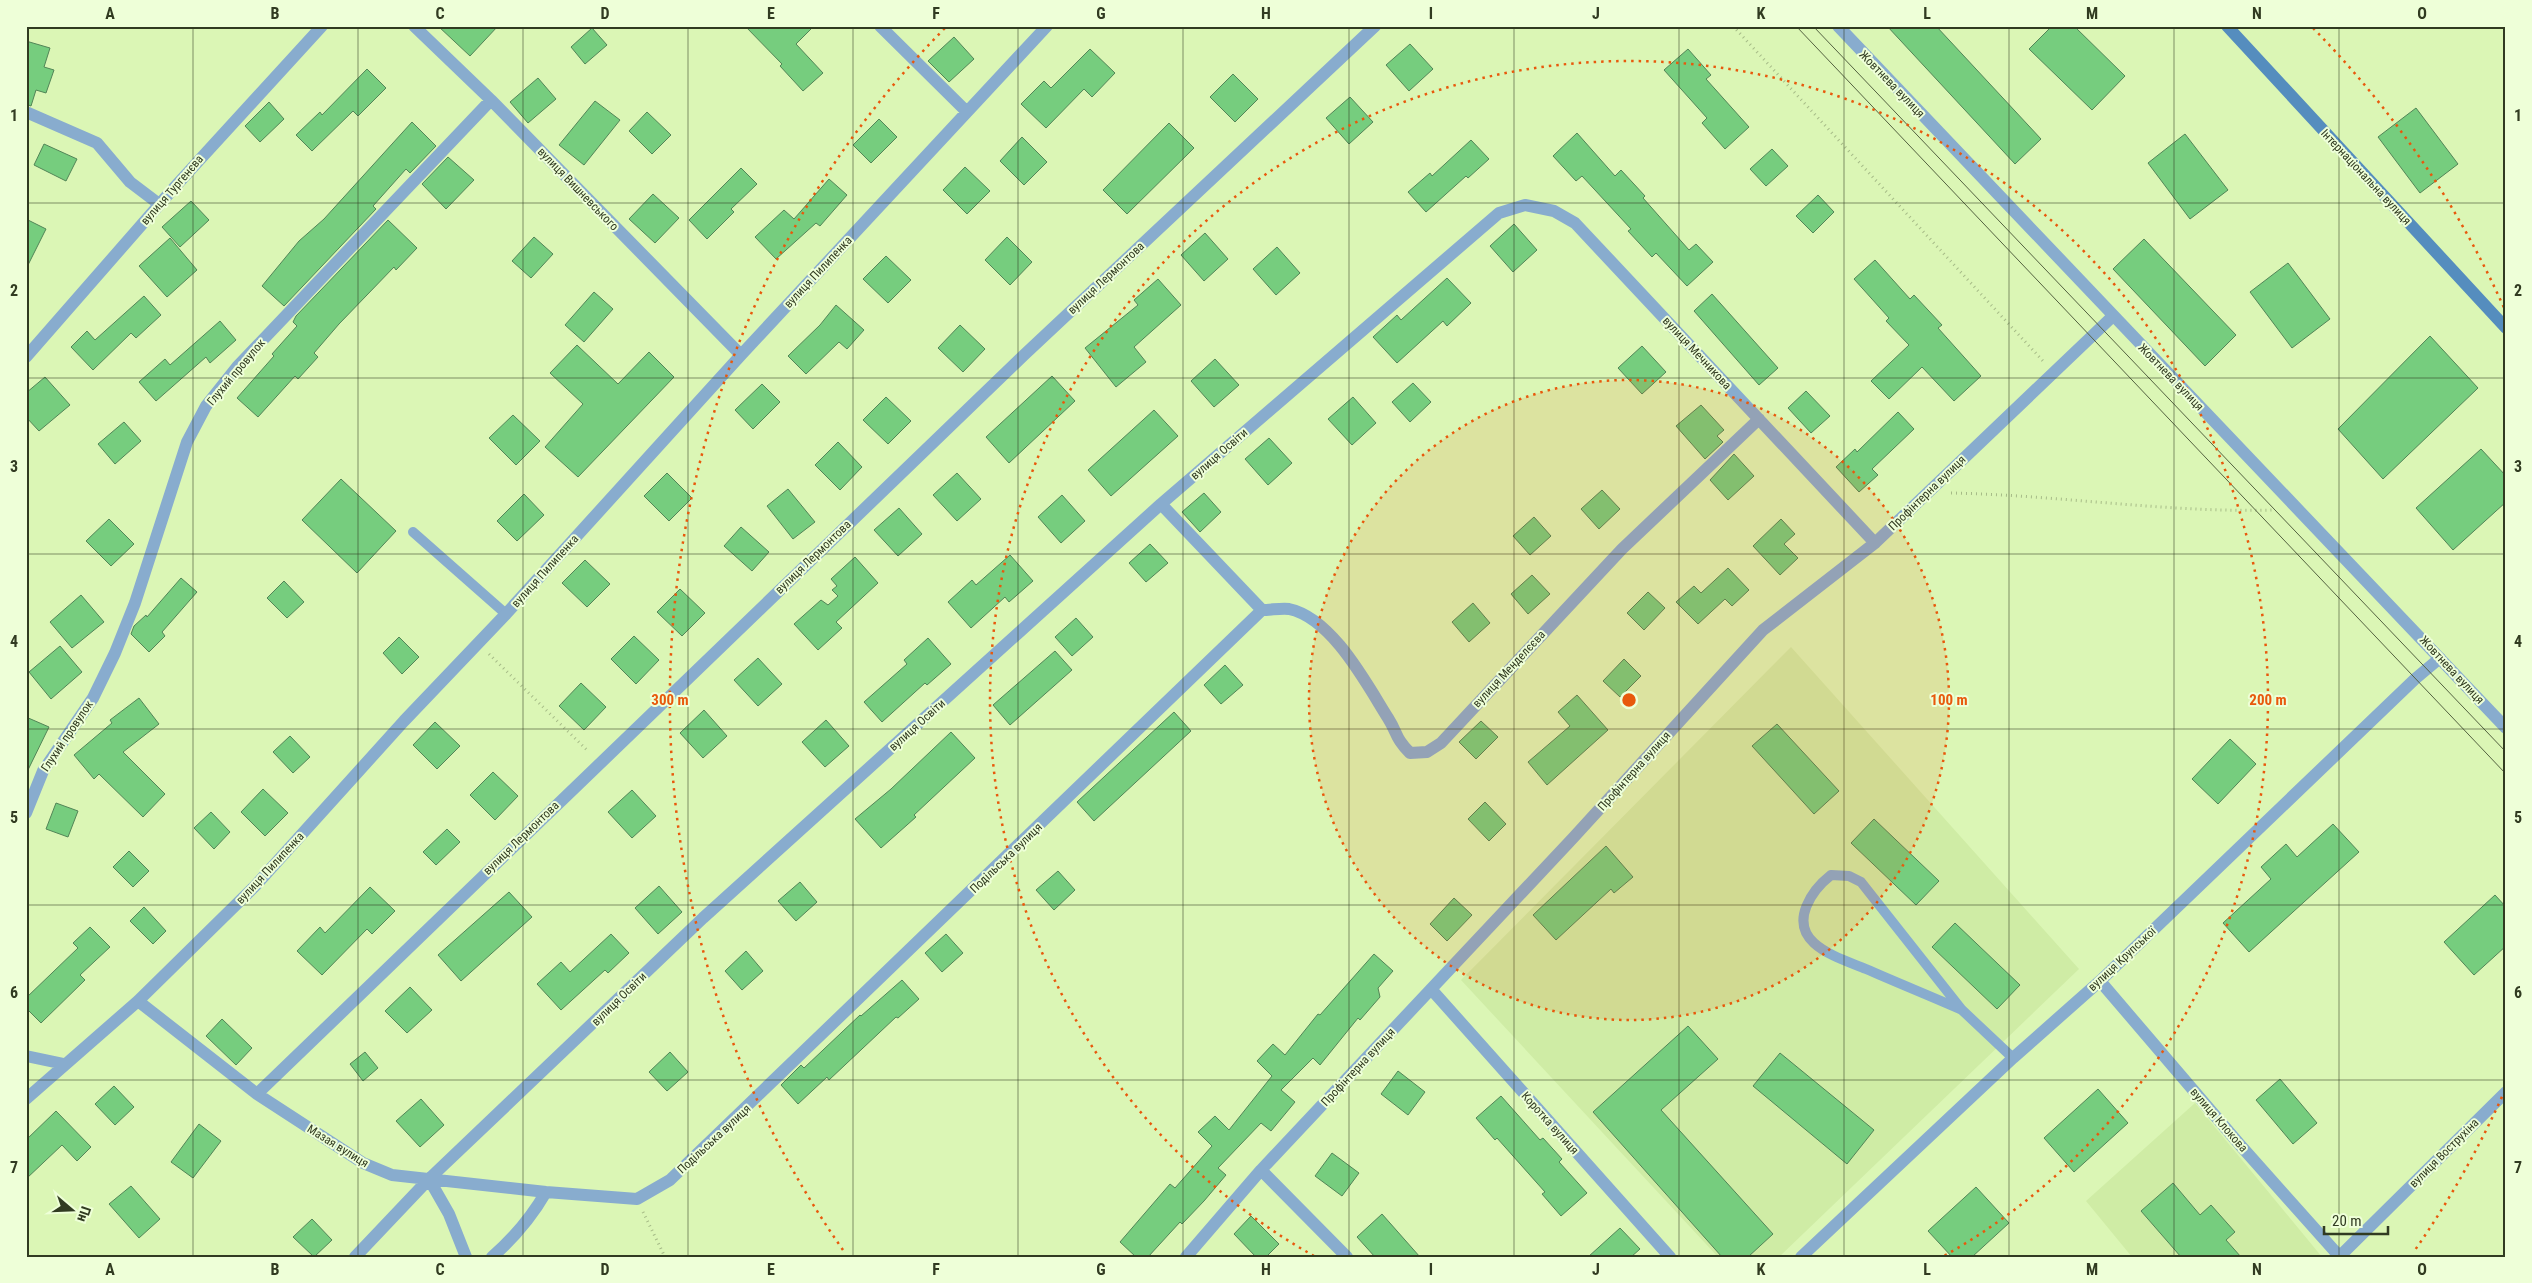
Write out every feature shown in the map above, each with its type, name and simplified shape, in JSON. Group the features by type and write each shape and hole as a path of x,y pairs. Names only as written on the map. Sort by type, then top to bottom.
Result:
{"main road":[{"name":"Інтернаціональна вулиця","path":"2227,26 2506,328"}],"street":[{"name":"вулиця Тургенєва","path":"26,357 159,204 322,26"},
{"name":"вулиця Вишневського","path":"414,26 491,100 740,355"},
{"path":"880,26 967,112"},
{"name":"вулиця Пилипенка","path":"26,1099 138,1001 256,884 506,614 740,355 1047,26"},
{"name":"вулиця Лермонтова","path":"257,1094 599,762 1016,362 1374,26"},
{"name":"Жовтнева вулиця","path":"1838,26 2506,728"},
{"name":"Глухий провулок","path":"26,813 42,771 93,698 115,653 134,603 187,442 206,406 237,367 491,100"},
{"path":"26,112 97,143 130,182 159,204"},
{"name":"вулиця Мечникова","path":"1499,213 1524,204 1554,211 1574,223 1875,542"},
{"name":"вулиця Освіти","path":"355,1257 429,1179 703,918 1161,504 1499,213"},
{"name":"Профінтерна вулиця","path":"1186,1257 1261,1170 1580,831 1763,630 1875,542 2113,316"},
{"name":"вулиця Менделєєва","path":"1262,610 1288,609 1302,614 1323,628 1342,647 1389,720 1397,740 1410,753 1427,752 1440,743 1622,548 1759,419"},
{"path":"1161,504 1262,610"},
{"name":"Подільська вулиця","path":"637,1199 670,1180 685,1166 1262,610"},
{"name":"вулиця Крупської","path":"1801,1257 2013,1058 2100,981 2407,686 2440,658"},
{"name":"вулиця Клокова","path":"2100,981 2241,1146 2340,1257"},
{"name":"Коротка вулиця","path":"1431,989 1670,1257"},
{"name":"Мазая вулиця","path":"138,1001 257,1094 363,1163 392,1175 546,1192 637,1199"},
{"path":"26,1056 64,1064"},
{"name":"вулиця Вострухіна","path":"2340,1257 2506,1092"},
{"path":"1261,1170 1347,1257"},
{"path":"429,1179 449,1214 466,1257"},
{"path":"492,1257 512,1240 531,1218 546,1192"}],"lane":[{"path":"413,532 506,614"},
{"path":"1962,1010 1836,956 1813,943 1804,927 1806,904 1817,886 1831,875 1850,876 1861,882 1962,1010 2013,1058"}],"path":[{"path":"1733,26 2053,372"},
{"path":"1927,493 2009,494 2208,508 2300,512"},
{"path":"478,643 599,762"},
{"path":"637,1199 665,1257"}],"shaded area":[{"path":"1791,647 2079,969 1779,1257 1718,1257 1461,980"},
{"path":"2195,1103 2322,1257 2132,1257 2086,1201"}],"building":[{"path":"438,26 498,26 470,56"},
{"path":"745,26 814,26 796,44 823,73 803,91 780,66 782,64"},
{"path":"1887,26 1936,26 2041,139 2015,164"},
{"path":"2052,26 2074,26 2125,76 2092,110 2029,49"},
{"path":"592,28 607,45 585,64 571,47"},
{"path":"954,37 974,59 949,82 928,61"},
{"path":"26,41 50,48 44,67 54,70 46,93 36,90 31,106 26,104"},
{"path":"1410,44 1433,69 1409,91 1386,65"},
{"path":"1090,49 1115,73 1092,97 1084,89 1046,128 1021,104 1044,81 1051,88"},
{"path":"1688,49 1711,75 1706,79 1749,127 1725,149 1702,123 1707,118 1664,70"},
{"path":"367,69 386,88 358,116 353,111 312,151 296,135 320,112 322,115"},
{"path":"1233,74 1258,99 1235,122 1210,97"},
{"path":"538,78 556,99 528,123 510,102"},
{"path":"1350,97 1373,122 1349,144 1326,118"},
{"path":"595,101 620,120 584,165 559,145"},
{"path":"269,102 284,119 260,142 245,126"},
{"path":"2416,108 2458,164 2420,193 2378,137"},
{"path":"647,112 671,135 652,154 629,131"},
{"path":"879,119 897,137 871,163 853,145"},
{"path":"412,122 436,146 410,173 406,169 373,206 376,209 284,306 262,286 299,241 324,219"},
{"path":"1169,123 1194,148 1127,214 1103,190"},
{"path":"1577,133 1615,176 1621,170 1689,250 1696,244 1713,262 1687,286 1656,253 1652,257 1628,231 1631,229 1582,176 1576,181 1553,156"},
{"path":"2185,134 2228,190 2190,219 2148,163"},
{"path":"1022,137 1047,162 1024,185 1000,161"},
{"path":"1471,140 1489,159 1468,178 1466,176 1426,212 1408,192 1430,173 1432,176"},
{"path":"44,144 77,159 66,181 34,165"},
{"path":"1772,149 1788,166 1766,186 1750,169"},
{"path":"448,157 474,180 446,209 422,184"},
{"path":"965,167 990,191 967,214 943,190"},
{"path":"741,168 757,184 731,209 734,212 707,239 689,220"},
{"path":"829,179 847,195 820,226 816,223 776,259 755,237 784,210 794,219"},
{"path":"653,194 679,218 655,243 629,219"},
{"path":"1818,195 1834,212 1813,233 1796,216"},
{"path":"191,201 209,220 180,247 162,227"},
{"path":"26,219 46,229 26,269"},
{"path":"388,220 417,248 396,270 394,267 339,324 314,353 318,357 298,379 295,376 258,417 237,398 274,356 272,354 297,326 293,322 296,316"},
{"path":"1514,224 1537,250 1513,272 1490,246"},
{"path":"1205,233 1228,259 1204,281 1181,255"},
{"path":"534,237 553,254 531,278 512,261"},
{"path":"1007,237 1032,262 1010,285 985,260"},
{"path":"170,238 197,270 167,297 139,266"},
{"path":"2144,239 2236,335 2205,366 2113,269"},
{"path":"1277,247 1300,273 1276,295 1253,269"},
{"path":"886,256 911,280 888,303 863,279"},
{"path":"1875,260 1910,299 1914,295 1942,325 1938,328 1981,376 1954,401 1922,367 1889,399 1871,381 1909,345 1886,321 1889,318 1854,279"},
{"path":"2288,263 2330,319 2292,348 2250,292"},
{"path":"1447,278 1471,303 1447,326 1443,321 1397,363 1373,337 1397,315 1401,320"},
{"path":"1158,279 1181,305 1134,347 1146,362 1116,387 1085,348 1138,305 1134,300"},
{"path":"594,292 613,309 584,342 565,325"},
{"path":"1712,294 1778,368 1759,385 1694,311"},
{"path":"144,296 161,315 136,338 131,333 93,370 71,347 87,331 95,340"},
{"path":"836,305 864,330 847,349 839,342 806,374 788,356 820,325"},
{"path":"220,321 236,340 210,363 206,357 156,401 139,382 165,359 170,365"},
{"path":"960,325 985,349 963,372 938,348"},
{"path":"2430,336 2478,388 2383,479 2338,429"},
{"path":"577,345 618,384 649,352 674,377 578,477 545,447 583,404 550,373"},
{"path":"1642,346 1666,372 1642,394 1618,368"},
{"path":"1215,359 1239,385 1214,407 1191,381"},
{"path":"1052,376 1075,401 1009,463 986,437"},
{"path":"45,377 70,405 39,431 26,417 26,393"},
{"path":"1413,383 1431,402 1410,422 1392,402"},
{"path":"762,384 780,402 753,429 735,410"},
{"path":"1806,391 1830,416 1811,433 1788,408"},
{"path":"886,397 911,421 888,444 863,420"},
{"path":"1353,397 1376,423 1352,445 1328,419"},
{"path":"1701,405 1724,430 1717,436 1723,442 1705,459 1676,426"},
{"path":"1154,410 1178,436 1111,496 1088,470"},
{"path":"1898,412 1914,429 1872,469 1878,475 1859,492 1836,467 1855,449 1857,452"},
{"path":"513,415 540,441 516,465 489,438"},
{"path":"124,422 141,441 115,464 98,444"},
{"path":"1269,438 1292,463 1268,485 1245,459"},
{"path":"838,442 862,467 840,490 815,465"},
{"path":"2481,449 2506,476 2506,502 2453,550 2416,508"},
{"path":"1734,454 1754,476 1728,500 1710,480"},
{"path":"667,473 692,498 669,521 644,496"},
{"path":"957,473 981,499 957,521 933,495"},
{"path":"341,479 396,531 357,573 302,520"},
{"path":"788,489 815,522 793,539 767,506"},
{"path":"1602,490 1620,509 1599,529 1581,509"},
{"path":"1204,493 1221,512 1200,532 1182,512"},
{"path":"524,494 544,515 517,541 497,521"},
{"path":"1062,495 1085,521 1061,543 1038,517"},
{"path":"899,508 922,534 898,556 874,530"},
{"path":"1534,517 1551,536 1530,555 1513,536"},
{"path":"109,519 134,544 111,566 86,541"},
{"path":"1781,519 1795,534 1784,544 1798,558 1780,575 1753,546"},
{"path":"741,527 769,552 752,571 724,546"},
{"path":"1150,544 1168,563 1146,582 1129,563"},
{"path":"1010,555 1033,581 1009,602 1005,597 971,628 948,602 972,580 976,585"},
{"path":"855,557 878,583 836,622 842,628 818,650 794,624 821,600 828,605 838,596 832,590 837,586 831,579"},
{"path":"585,560 610,584 587,607 562,583"},
{"path":"1728,568 1749,590 1732,606 1725,599 1698,624 1676,602 1694,586 1701,593"},
{"path":"1532,575 1550,594 1528,614 1511,594"},
{"path":"181,578 197,592 162,632 165,636 149,652 131,634 134,626 146,615 147,617"},
{"path":"284,581 304,602 287,618 267,598"},
{"path":"680,589 705,613 682,636 657,612"},
{"path":"1648,592 1665,608 1644,630 1627,613"},
{"path":"81,595 104,622 72,648 50,622"},
{"path":"1473,603 1490,623 1469,642 1452,622"},
{"path":"1076,618 1093,637 1072,656 1055,637"},
{"path":"634,636 659,660 636,684 611,659"},
{"path":"399,637 419,657 402,674 383,653"},
{"path":"928,638 951,664 927,685 925,683 882,722 864,702 907,664 904,660"},
{"path":"60,646 82,672 51,699 29,672"},
{"path":"1055,651 1072,670 1010,725 993,705"},
{"path":"758,658 782,684 758,706 734,680"},
{"path":"1624,659 1641,676 1620,697 1603,681"},
{"path":"1225,665 1243,685 1221,704 1204,685"},
{"path":"581,683 606,707 584,730 559,706"},
{"path":"1577,695 1608,730 1547,785 1528,762 1570,726 1558,712"},
{"path":"139,698 159,724 123,752 165,794 143,817 99,774 94,779 74,755 112,723 110,720"},
{"path":"704,710 727,736 703,758 680,733"},
{"path":"1174,712 1191,731 1094,821 1077,802"},
{"path":"26,717 49,727 26,774"},
{"path":"826,720 849,746 825,767 802,742"},
{"path":"1481,721 1498,737 1476,759 1459,742"},
{"path":"435,722 460,746 437,769 413,745"},
{"path":"1777,724 1839,791 1814,814 1752,746"},
{"path":"951,732 975,758 914,815 916,817 881,848 855,819 891,789"},
{"path":"290,736 310,757 293,773 273,752"},
{"path":"2230,739 2256,764 2218,804 2192,779"},
{"path":"493,772 518,796 495,820 470,795"},
{"path":"263,789 288,813 265,836 241,812"},
{"path":"632,790 656,816 632,838 608,812"},
{"path":"1485,802 1506,824 1489,841 1468,819"},
{"path":"56,803 78,811 68,837 46,829"},
{"path":"211,812 230,832 214,849 194,828"},
{"path":"1874,819 1939,881 1916,905 1851,843"},
{"path":"2333,824 2359,852 2249,952 2223,923 2271,879 2261,867 2286,844 2297,857"},
{"path":"447,829 460,842 436,865 423,852"},
{"path":"1606,846 1633,877 1614,893 1611,889 1556,940 1533,915"},
{"path":"129,851 149,871 133,887 113,867"},
{"path":"1058,871 1075,890 1054,910 1036,890"},
{"path":"800,882 817,902 796,921 778,901"},
{"path":"659,886 682,912 658,934 635,908"},
{"path":"370,887 395,911 372,934 367,929 322,975 297,951 320,927 325,933"},
{"path":"509,892 532,917 461,981 438,955"},
{"path":"2495,895 2506,907 2506,946 2474,975 2444,942"},
{"path":"1454,898 1472,915 1447,941 1430,924"},
{"path":"144,907 166,931 153,944 130,921"},
{"path":"1955,923 2020,985 1997,1009 1932,947"},
{"path":"90,927 110,947 80,975 85,980 41,1023 26,1008 26,998 78,948 73,943"},
{"path":"611,934 629,953 608,973 605,970 561,1010 537,984 561,962 570,972"},
{"path":"946,934 963,953 942,972 925,953"},
{"path":"746,951 763,971 742,990 725,971"},
{"path":"1374,954 1393,971 1378,988 1380,997 1360,1020 1358,1018 1320,1065 1313,1058 1281,1090 1295,1102 1271,1131 1261,1123 1218,1168 1226,1175 1204,1201 1182,1224 1180,1222 1148,1257 1136,1257 1120,1242 1170,1184 1175,1188 1212,1146 1198,1132 1215,1116 1229,1130 1272,1076 1257,1061 1273,1044 1285,1055 1318,1014 1320,1015"},
{"path":"902,980 919,999 898,1018 896,1017 829,1080 827,1077 798,1104 781,1085 801,1065 804,1068 860,1015"},
{"path":"410,987 432,1010 407,1033 385,1011"},
{"path":"222,1019 252,1048 236,1065 206,1036"},
{"path":"1688,1026 1718,1059 1661,1110 1773,1234 1748,1257 1722,1257 1593,1112"},
{"path":"365,1052 378,1068 363,1081 350,1064"},
{"path":"670,1052 688,1072 667,1091 649,1072"},
{"path":"1780,1053 1874,1130 1847,1164 1753,1086"},
{"path":"1398,1071 1425,1092 1408,1115 1381,1094"},
{"path":"2280,1079 2317,1123 2293,1144 2256,1100"},
{"path":"114,1086 134,1107 115,1125 95,1104"},
{"path":"2098,1089 2128,1123 2074,1172 2044,1138"},
{"path":"1501,1096 1540,1140 1543,1138 1562,1159 1559,1162 1587,1193 1561,1216 1542,1194 1545,1192 1497,1138 1495,1140 1476,1118"},
{"path":"421,1099 444,1125 420,1147 396,1121"},
{"path":"56,1111 91,1147 77,1161 62,1145 26,1179 26,1140"},
{"path":"199,1124 221,1141 193,1178 171,1162"},
{"path":"1332,1153 1359,1173 1342,1196 1315,1176"},
{"path":"2173,1183 2200,1215 2211,1205 2235,1232 2226,1240 2241,1257 2181,1257 2141,1211"},
{"path":"131,1186 160,1219 139,1238 109,1204"},
{"path":"1976,1187 2009,1223 1972,1257 1952,1257 1928,1231"},
{"path":"1382,1214 1420,1257 1375,1257 1357,1237"},
{"path":"1251,1216 1279,1244 1266,1257 1256,1257 1234,1234"},
{"path":"312,1219 332,1240 314,1257 293,1237"},
{"path":"1620,1228 1640,1249 1631,1257 1588,1257"}],"tram line":[{"path":"1796,26 2506,774"},
{"path":"1813,26 2506,752"}]}
